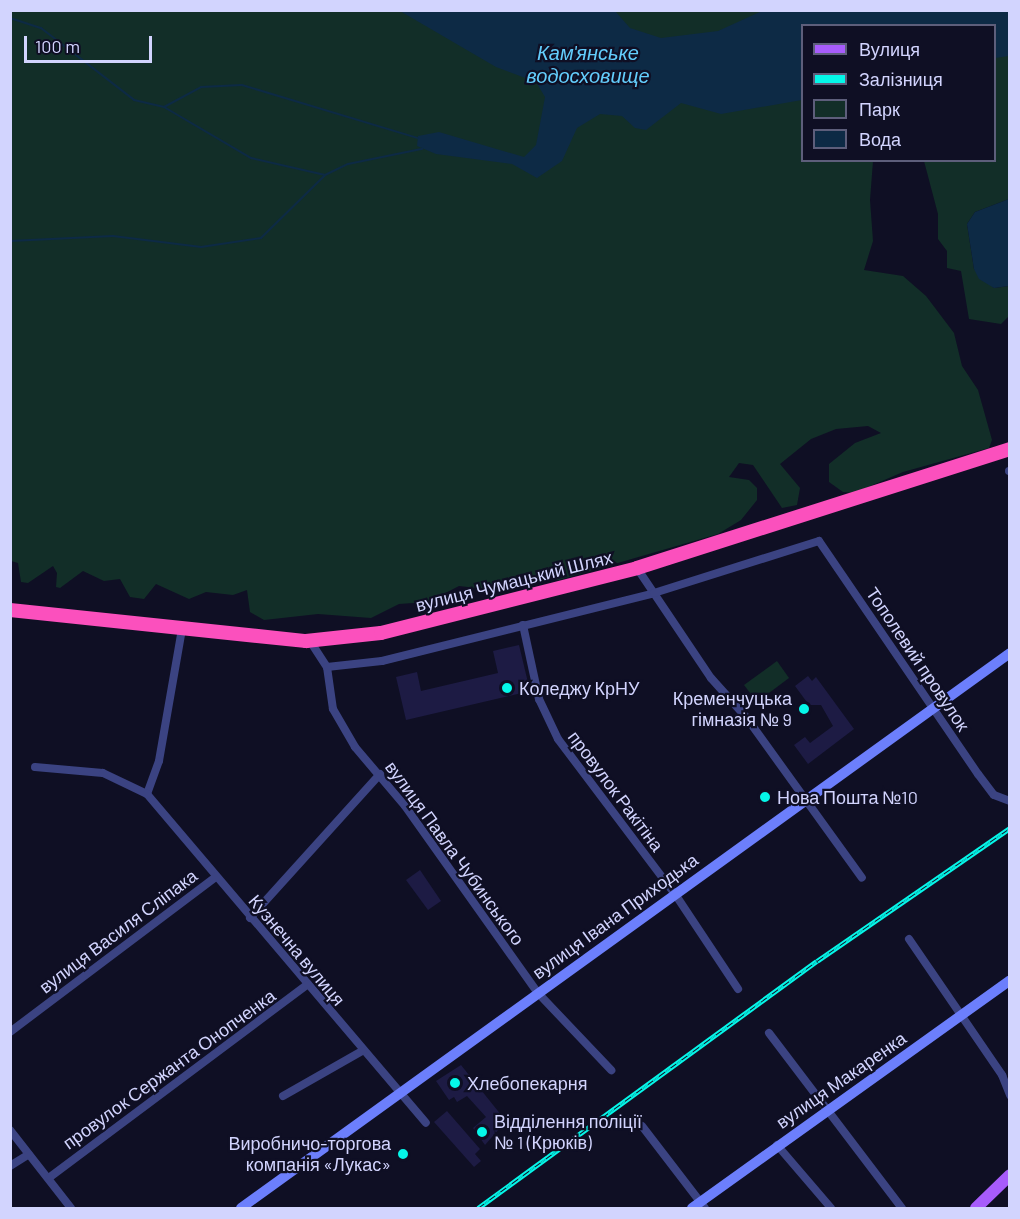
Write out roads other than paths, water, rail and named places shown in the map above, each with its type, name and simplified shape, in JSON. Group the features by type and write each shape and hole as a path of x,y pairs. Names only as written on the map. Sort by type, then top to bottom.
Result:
{"highway":[{"name":"вулиця Чумацький Шлях","path":"10,610 310,640 381,633 637,568 1010,449"}],"main road":[{"name":"вулиця Івана Приходька","path":"241,1209 537,992 1010,653"},
{"name":"вулиця Макаренка","path":"699,1206 777,1145 1010,980"},
{"path":"976,1209 1010,1175"}],"street":[{"name":"Тополевий провулок","path":"654,593 819,540 994,795 1010,801"},
{"path":"637,568 711,678 746,717 862,878"},
{"path":"310,640 327,667 382,661 654,593"},
{"name":"провулок Ракітіна","path":"522,625 539,699 554,732 675,894 738,989"},
{"path":"147,794 159,760 182,629"},
{"name":"вулиця Павла Чубинського","path":"327,667 333,709 343,728 380,774 537,992 611,1070"},
{"name":"Кузнечна вулиця","path":"35,767 103,773 147,794 362,1052 403,1092 426,1123"},
{"path":"250,918 380,774"},
{"name":"вулиця Василя Сліпака","path":"10,1032 216,877"},
{"path":"909,939 1002,1075 1010,1095"},
{"name":"провулок Сержанта Онопченка","path":"50,1177 307,985"},
{"path":"769,1033 829,1108 902,1209"},
{"path":"283,1096 362,1052"},
{"path":"642,1126 699,1206"},
{"path":"10,1130 28,1154 50,1177 68,1207"},
{"path":"777,1145 831,1209"},
{"path":"10,1166 28,1154"}],"water":[{"name":"Кам'янське водосховище","path":"400,11 615,11 630,28 661,38 718,31 762,11 1009,11 1009,56 996,58 996,24 801,24 801,100 721,114 681,103 646,130 635,128 622,116 600,114 577,128 562,161 537,178 512,164 436,154 417,146 418,136 439,132 524,157 536,145 545,97 536,82 496,67"},
{"path":"1009,199 1009,286 994,288 979,279 974,269 967,224 975,212"}],"waterway":[{"path":"10,18 41,28 134,100 164,107 201,87 242,85 417,138"},
{"path":"164,107 251,158 325,175"},
{"path":"10,241 113,236 201,247 261,238 325,175 348,164 422,149"}],"railway":[{"path":"478,1208 817,961 1010,828"}],"place":[{"name":"Коледжу КрНУ","path":"507,688"},
{"name":"Кременчуцька гімназія № 9","path":"804,709"},
{"name":"Нова Пошта №10","path":"765,797"},
{"name":"Хлебопекарня","path":"455,1083"},
{"name":"Відділення поліції № 1 (Крюків)","path":"482,1132"},
{"name":"Виробничо-торгова компанія «Лукас»","path":"403,1154"}]}
